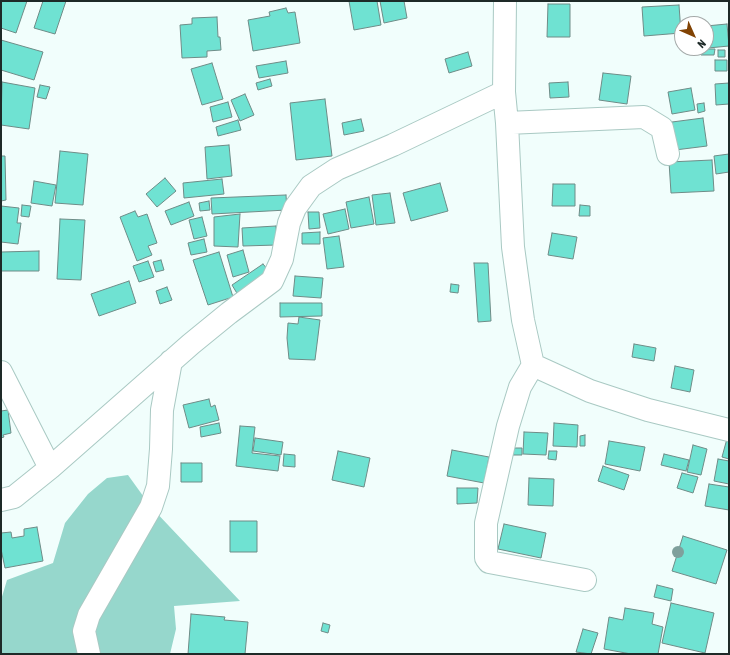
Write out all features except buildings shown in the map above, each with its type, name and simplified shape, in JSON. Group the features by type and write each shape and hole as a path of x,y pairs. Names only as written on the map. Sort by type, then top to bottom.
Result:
{"street":[{"path":"505,1 504,92 508,123 512,247 523,320 533,365 520,387 508,426 486,523 486,558 489,562 585,580"},
{"path":"1,500 14,497 50,468 171,361 229,313 272,281 282,259 289,223 295,208 311,186 337,169 393,145 504,92"},
{"path":"508,123 644,116 662,128 668,154"},
{"path":"89,654 84,631 89,615 151,507 158,486 162,410 171,361"},
{"path":"533,365 590,392 648,410 729,430"},
{"path":"1,372 50,468"}],"green space":[{"path":"128,475 151,507 240,601 174,606 176,629 170,654 1,654 1,600 7,580 53,563 65,523 88,494 107,478"}]}
